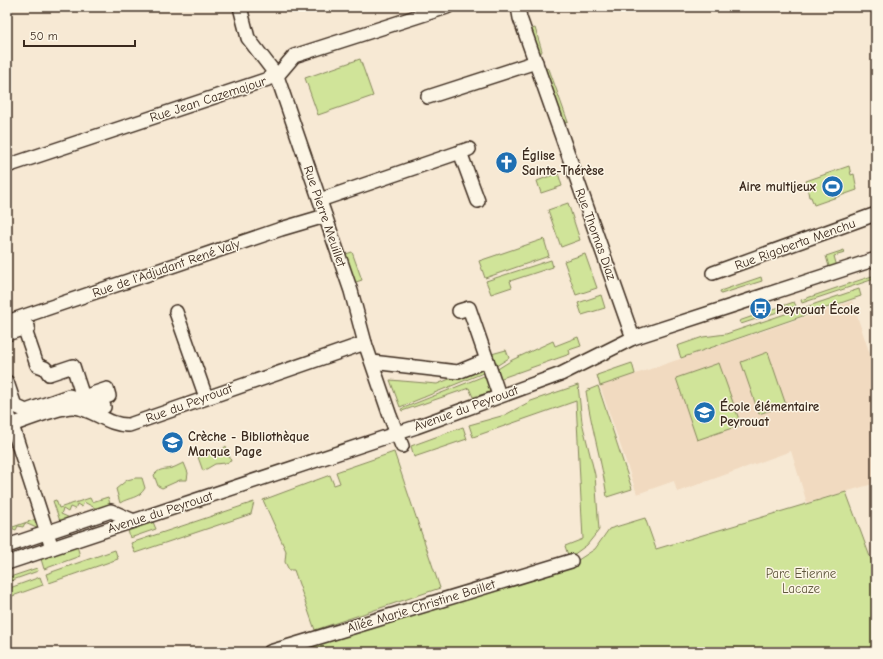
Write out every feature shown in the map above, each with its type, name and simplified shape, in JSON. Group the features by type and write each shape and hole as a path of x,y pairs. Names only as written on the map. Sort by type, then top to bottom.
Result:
{"street":[{"name":"Rue Pierre Meuillet","path":"240,7 248,38 277,76 351,291 365,343 396,433 402,446"},
{"name":"Rue Jean Cazemajour","path":"7,166 277,76 294,56 447,7"},
{"name":"Rue Thomas Diaz","path":"518,7 633,338"},
{"path":"428,97 536,62"},
{"path":"320,200 465,151 478,201"},
{"name":"Rue Rigoberta Menchu","path":"713,273 876,214"},
{"name":"Rue de l'Adjudant René Valy","path":"7,322 281,229 325,216"},
{"name":"Avenue du Peyrouat","path":"7,563 396,433 499,395 562,374 633,338 875,261"},
{"path":"459,311 469,308 499,395"},
{"path":"176,312 212,395"},
{"path":"7,334 28,327 26,333 37,365 45,368 49,374 73,366 83,397 107,389 109,396 101,399 104,407 69,396 26,412 15,406 7,382"},
{"name":"Rue du Peyrouat","path":"12,425 65,407 75,407 118,425 129,425 365,343"},
{"path":"372,362 458,372 487,360"},
{"path":"7,410 52,548"},
{"path":"7,546 111,511 134,521"},
{"name":"Allée Marie Christine Baillet","path":"270,652 572,561"}],"shaded area":[{"name":"École élémentaire Peyrouat","path":"852,301 876,372 876,483 807,503 791,451 677,492 674,481 637,494 600,386"}],"green space":[{"path":"535,28 542,51 538,58 529,30"},
{"path":"360,59 373,96 318,115 305,78"},
{"path":"542,67 549,69 568,122 562,124"},
{"name":"Aire multijeux","path":"849,166 851,175 854,174 857,190 814,205 811,197 809,197 806,181"},
{"path":"558,173 562,186 541,193 537,181"},
{"path":"568,203 580,240 561,247 548,210"},
{"path":"544,239 549,256 485,278 479,261"},
{"path":"844,250 845,253 834,256 837,267 830,270 826,256"},
{"path":"352,252 362,280 350,284 340,256"},
{"path":"585,254 597,288 576,295 564,261"},
{"path":"551,260 553,267 510,281 512,287 491,294 486,281"},
{"path":"872,276 874,279 802,303 801,300"},
{"path":"761,277 762,281 721,294 720,291"},
{"path":"859,289 861,296 681,358 677,346 703,337 726,334"},
{"path":"601,295 605,308 582,315 578,303"},
{"path":"794,302 796,306 741,324 739,321"},
{"path":"578,337 581,346 569,350 570,354 499,379 496,370 512,360 553,341 555,346"},
{"path":"506,350 509,358 493,368 488,355"},
{"path":"768,352 786,405 759,414 741,362"},
{"path":"632,363 635,374 600,386 597,375"},
{"path":"719,363 741,425 697,440 676,378"},
{"path":"485,365 488,371 400,407 390,380 437,384"},
{"path":"489,374 495,391 473,397 469,388 402,411 401,409"},
{"path":"578,385 582,422 595,475 599,530 587,545 569,558 565,546 583,539 576,401 473,437 469,425 505,415 531,401"},
{"path":"598,386 632,489 607,497 586,391"},
{"path":"463,427 467,439 414,457 411,446"},
{"path":"226,446 231,461 215,464 203,471 198,457 219,452"},
{"path":"394,452 440,588 315,630 294,570 289,570 285,562 286,551 263,500 330,475 334,485 340,483 336,472"},
{"path":"184,463 188,473 187,480 180,480 162,488 158,486 154,475 156,473 160,470 172,468"},
{"path":"142,478 145,488 143,492 120,503 116,489 127,480"},
{"name":"Parc Etienne Lacaze","path":"846,492 876,573 876,652 288,652 572,564 595,549 609,529 645,518 656,549"},
{"path":"108,497 111,507 105,506 97,509 84,502 82,507 77,504 75,509 70,507 68,512 63,509 61,514 70,518 61,524 53,501 56,500 59,508 90,498 92,502"},
{"path":"254,502 251,514 135,553 131,543"},
{"path":"36,519 39,529 25,523 23,527 18,526 16,530 11,528 9,532 7,532 7,529"},
{"path":"153,522 156,529 130,538 128,530"},
{"path":"77,546 80,556 44,569 41,559"},
{"path":"115,550 118,559 49,583 46,574"},
{"path":"37,568 38,571 7,582 7,578"},
{"path":"40,577 43,585 7,598 7,589"}],"place":[{"name":"Église Sainte-Thérèse","path":"507,162"},
{"name":"Aire multijeux","path":"832,186"},
{"name":"Peyrouat École","path":"761,309"},
{"name":"École élémentaire Peyrouat","path":"705,413"},
{"name":"Crèche - Bibliothèque Marque Page","path":"173,443"}]}
